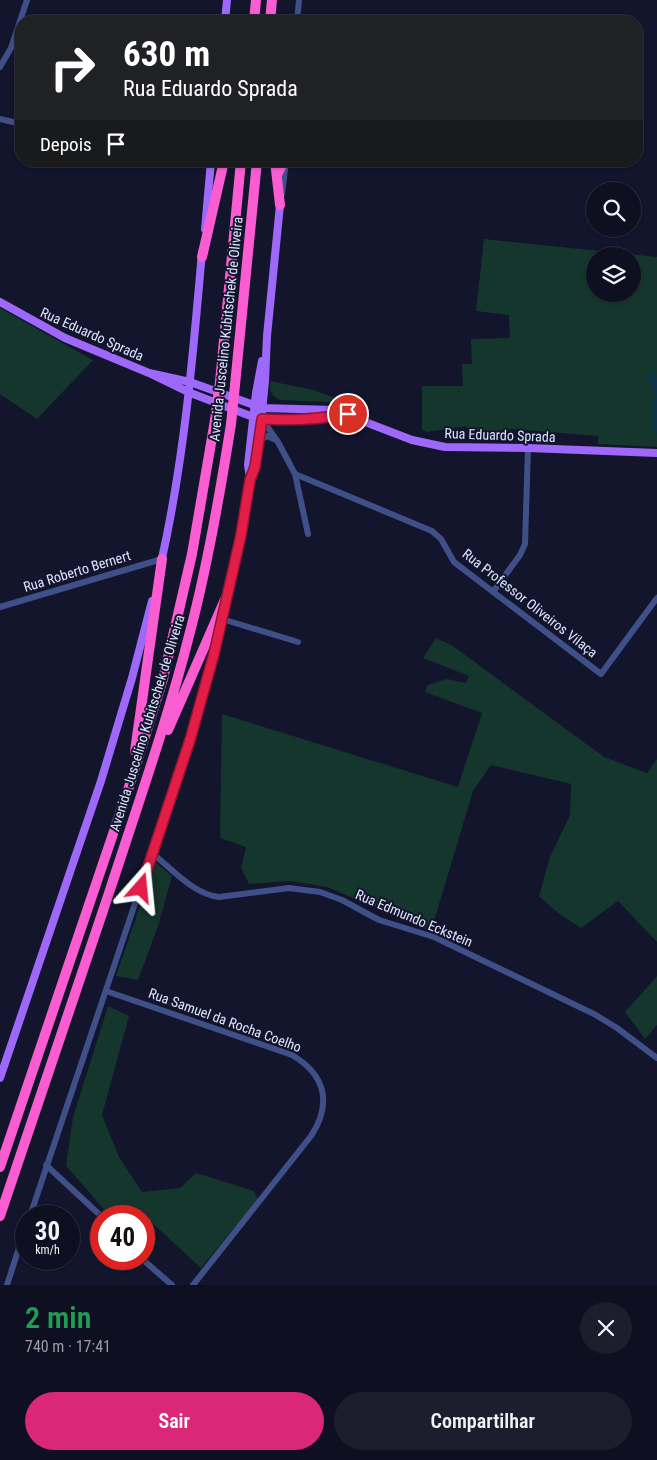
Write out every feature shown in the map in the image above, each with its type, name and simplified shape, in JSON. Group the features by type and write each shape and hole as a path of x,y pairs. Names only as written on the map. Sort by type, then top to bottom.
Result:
{"highway":[{"path":"255,15 256,0"},
{"path":"272,15 273,0"},
{"path":"202,256 223,167"},
{"name":"Avenida Juscelino Kubitschek de Oliveira","path":"0,1167 131,780 153,712 170,648 192,554 215,420 240,167"},
{"name":"Avenida Juscelino Kubitschek de Oliveira","path":"0,1216 130,831 191,630 212,532 231,424 256,167"},
{"path":"276,167 280,205"},
{"path":"277,175 282,167"},
{"path":"131,780 162,559"},
{"path":"130,831 170,725 227,595"}],"main road":[{"path":"226,15 227,0"},
{"path":"0,1078 101,781 132,678 162,559 178,469 190,382 210,167"},
{"path":"250,480 248,465 258,418 280,205"},
{"name":"Rua Eduardo Sprada","path":"0,302 58,335 149,373 188,392 258,418 275,420 326,418 348,414"},
{"path":"172,378 183,374 192,362"},
{"name":"Rua Eduardo Sprada","path":"149,373 190,382 259,407 326,408 348,414 412,440 445,447 657,453"},
{"path":"227,595 241,535 250,480 255,467 260,441 258,418"}],"street":[{"path":"22,15 25,0"},
{"path":"298,15 299,0"},
{"path":"0,67 11,48 15,36"},
{"path":"0,119 15,123"},
{"path":"280,205 284,167"},
{"path":"258,418 278,442 295,474 308,534"},
{"path":"260,441 267,436 278,442"},
{"path":"493,592 526,544 528,448"},
{"name":"Rua Professor Oliveiros Vilaça","path":"295,474 427,528 440,539 454,562 601,674 657,598"},
{"name":"Rua Roberto Bernert","path":"0,607 162,559"},
{"path":"34,1205 195,721 227,595"},
{"path":"222,619 298,642"},
{"name":"Rua Edmundo Eckstein","path":"152,853 193,887 210,896 219,897 289,888 306,889 331,896 379,920 426,934 599,1017 657,1058"},
{"name":"Rua Samuel da Rocha Coelho","path":"106,991 292,1055 309,1068 317,1077 322,1088 324,1098 321,1118 311,1136 193,1285"},
{"path":"46,1166 90,1206"},
{"path":"7,1285 15,1260"},
{"path":"155,1270 172,1285"}],"green space":[{"path":"484,239 586,250 586,302 641,302 641,255 657,257 657,447 598,444 598,436 512,429 471,435 466,426 427,432 422,430 422,386 463,386 462,364 472,364 471,339 510,338 509,315 476,311"},
{"path":"0,308 93,360 37,419 0,394"},
{"path":"270,381 313,390 349,403 280,400 271,393"},
{"path":"436,638 453,646 604,757 647,773 657,759 657,942 618,901 581,928 558,913 539,896 550,857 570,815 571,784 491,765 473,791 431,931 327,887 290,881 249,884 241,868 246,847 220,838 222,714 458,787 482,713 425,692 428,685 447,679 466,683 469,676 423,658"},
{"path":"155,862 172,876 158,926 138,980 116,976"},
{"path":"657,976 657,1025 645,1039 625,1012"},
{"path":"108,1006 129,1016 102,1115 119,1157 142,1192 180,1188 196,1173 254,1191 258,1199 201,1268 155,1226 155,1205 100,1205 66,1166 73,1117"}],"water":[{"path":"651,371 657,378 657,435 652,421 656,394 648,376"}],"route":[{"path":"141,888 190,740 214,654 246,511 250,480 255,467 262,419 326,418 348,414"}]}
